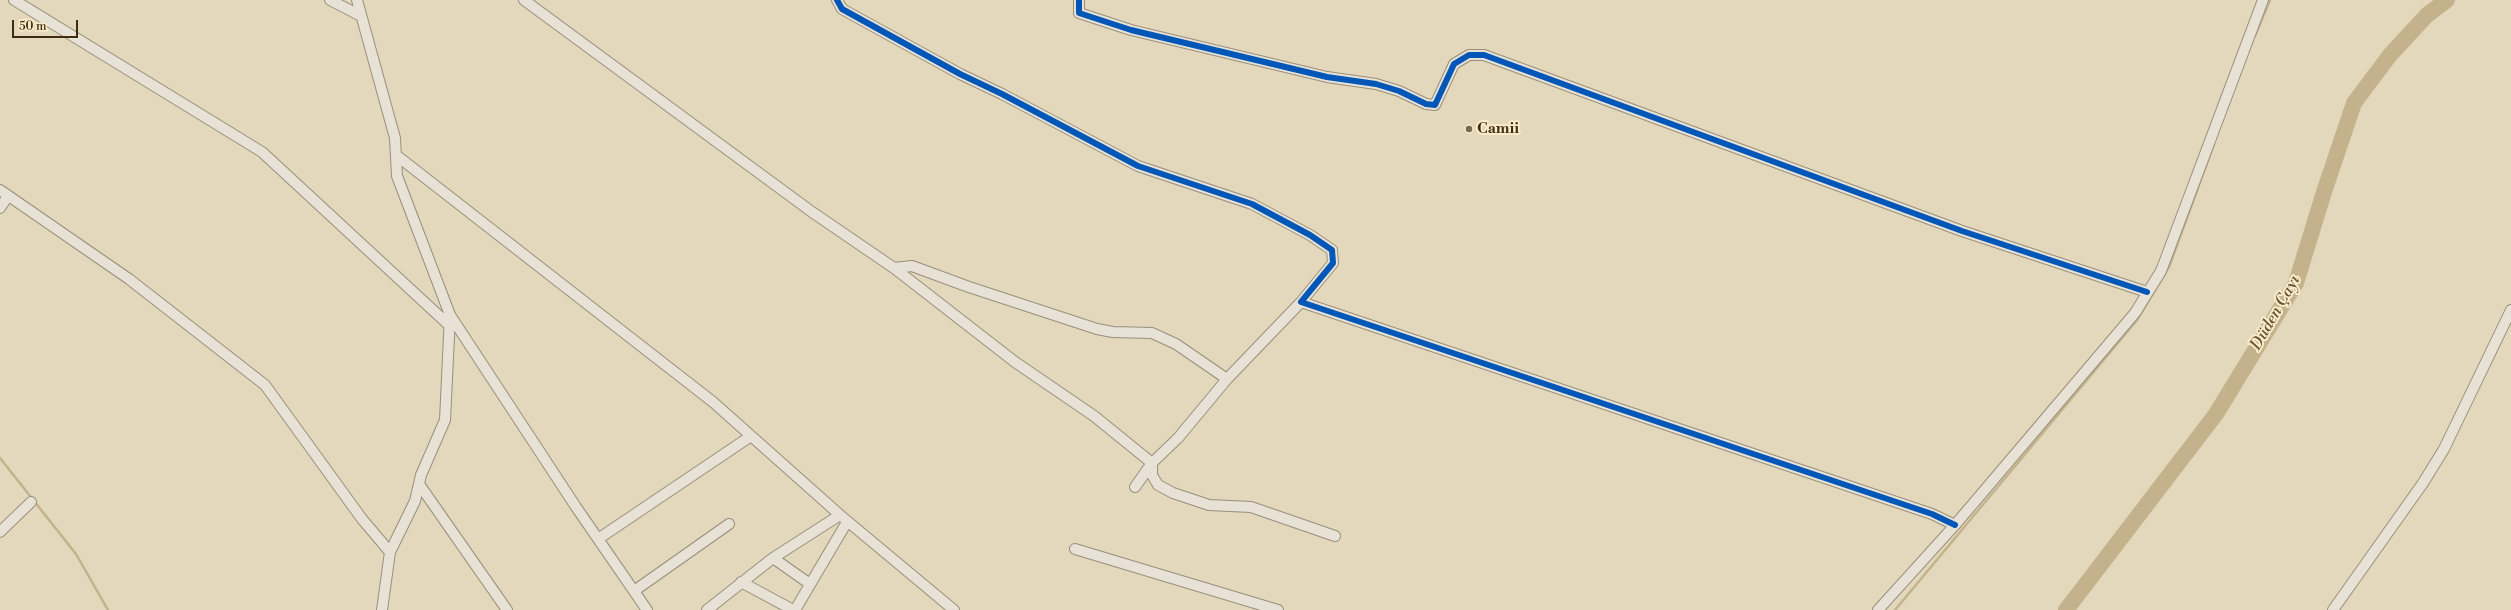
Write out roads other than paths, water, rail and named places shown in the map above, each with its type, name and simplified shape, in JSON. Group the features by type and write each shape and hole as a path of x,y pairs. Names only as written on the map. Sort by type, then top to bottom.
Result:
{"street":[{"path":"14,0 262,152 450,326"},
{"path":"330,0 360,16"},
{"path":"357,0 360,16 395,138 397,176 450,315 598,539 647,610"},
{"path":"524,0 812,212 894,268 1015,362 1094,416 1152,463"},
{"path":"838,0 842,9 848,13 960,74 1002,94 1138,166 1252,204 1310,234 1332,250 1333,262 1301,302 1226,379 1178,438 1152,463 1135,487"},
{"path":"1079,0 1079,13 1131,30 1327,77 1376,84 1399,91 1426,104 1435,105 1454,64 1468,55 1484,55 1962,232 2147,292"},
{"path":"1878,610 1954,525 2134,313 2161,271 2263,0"},
{"path":"396,155 713,402 844,518 954,610"},
{"path":"0,208 4,193 129,279 265,384 362,519 390,552"},
{"path":"894,268 912,266 969,287 1097,328 1113,332 1152,333 1176,344 1226,379"},
{"path":"1301,302 1932,514 1954,525"},
{"path":"2333,610 2422,483 2446,446 2511,310"},
{"path":"382,610 390,552 415,500 419,484 445,420 450,315"},
{"path":"598,539 751,436"},
{"path":"1152,463 1152,475 1158,485 1172,493 1209,505 1251,507 1335,536"},
{"path":"419,484 507,610"},
{"path":"0,532 31,502"},
{"path":"707,610 773,558 844,518"},
{"path":"741,582 794,610 810,584 844,518"},
{"path":"634,591 729,524"},
{"path":"1075,549 1278,610"},
{"path":"773,558 810,584"}],"waterway":[{"path":"2255,36 2270,0"},
{"name":"Düden Çayı","path":"2066,610 2216,414 2296,283 2324,192 2354,103 2390,55 2427,15 2447,0"},
{"path":"1895,610 2137,320 2169,267 2214,144"},
{"path":"0,458 76,554 108,610"}],"place":[{"name":"Camii","path":"1469,129"}]}
